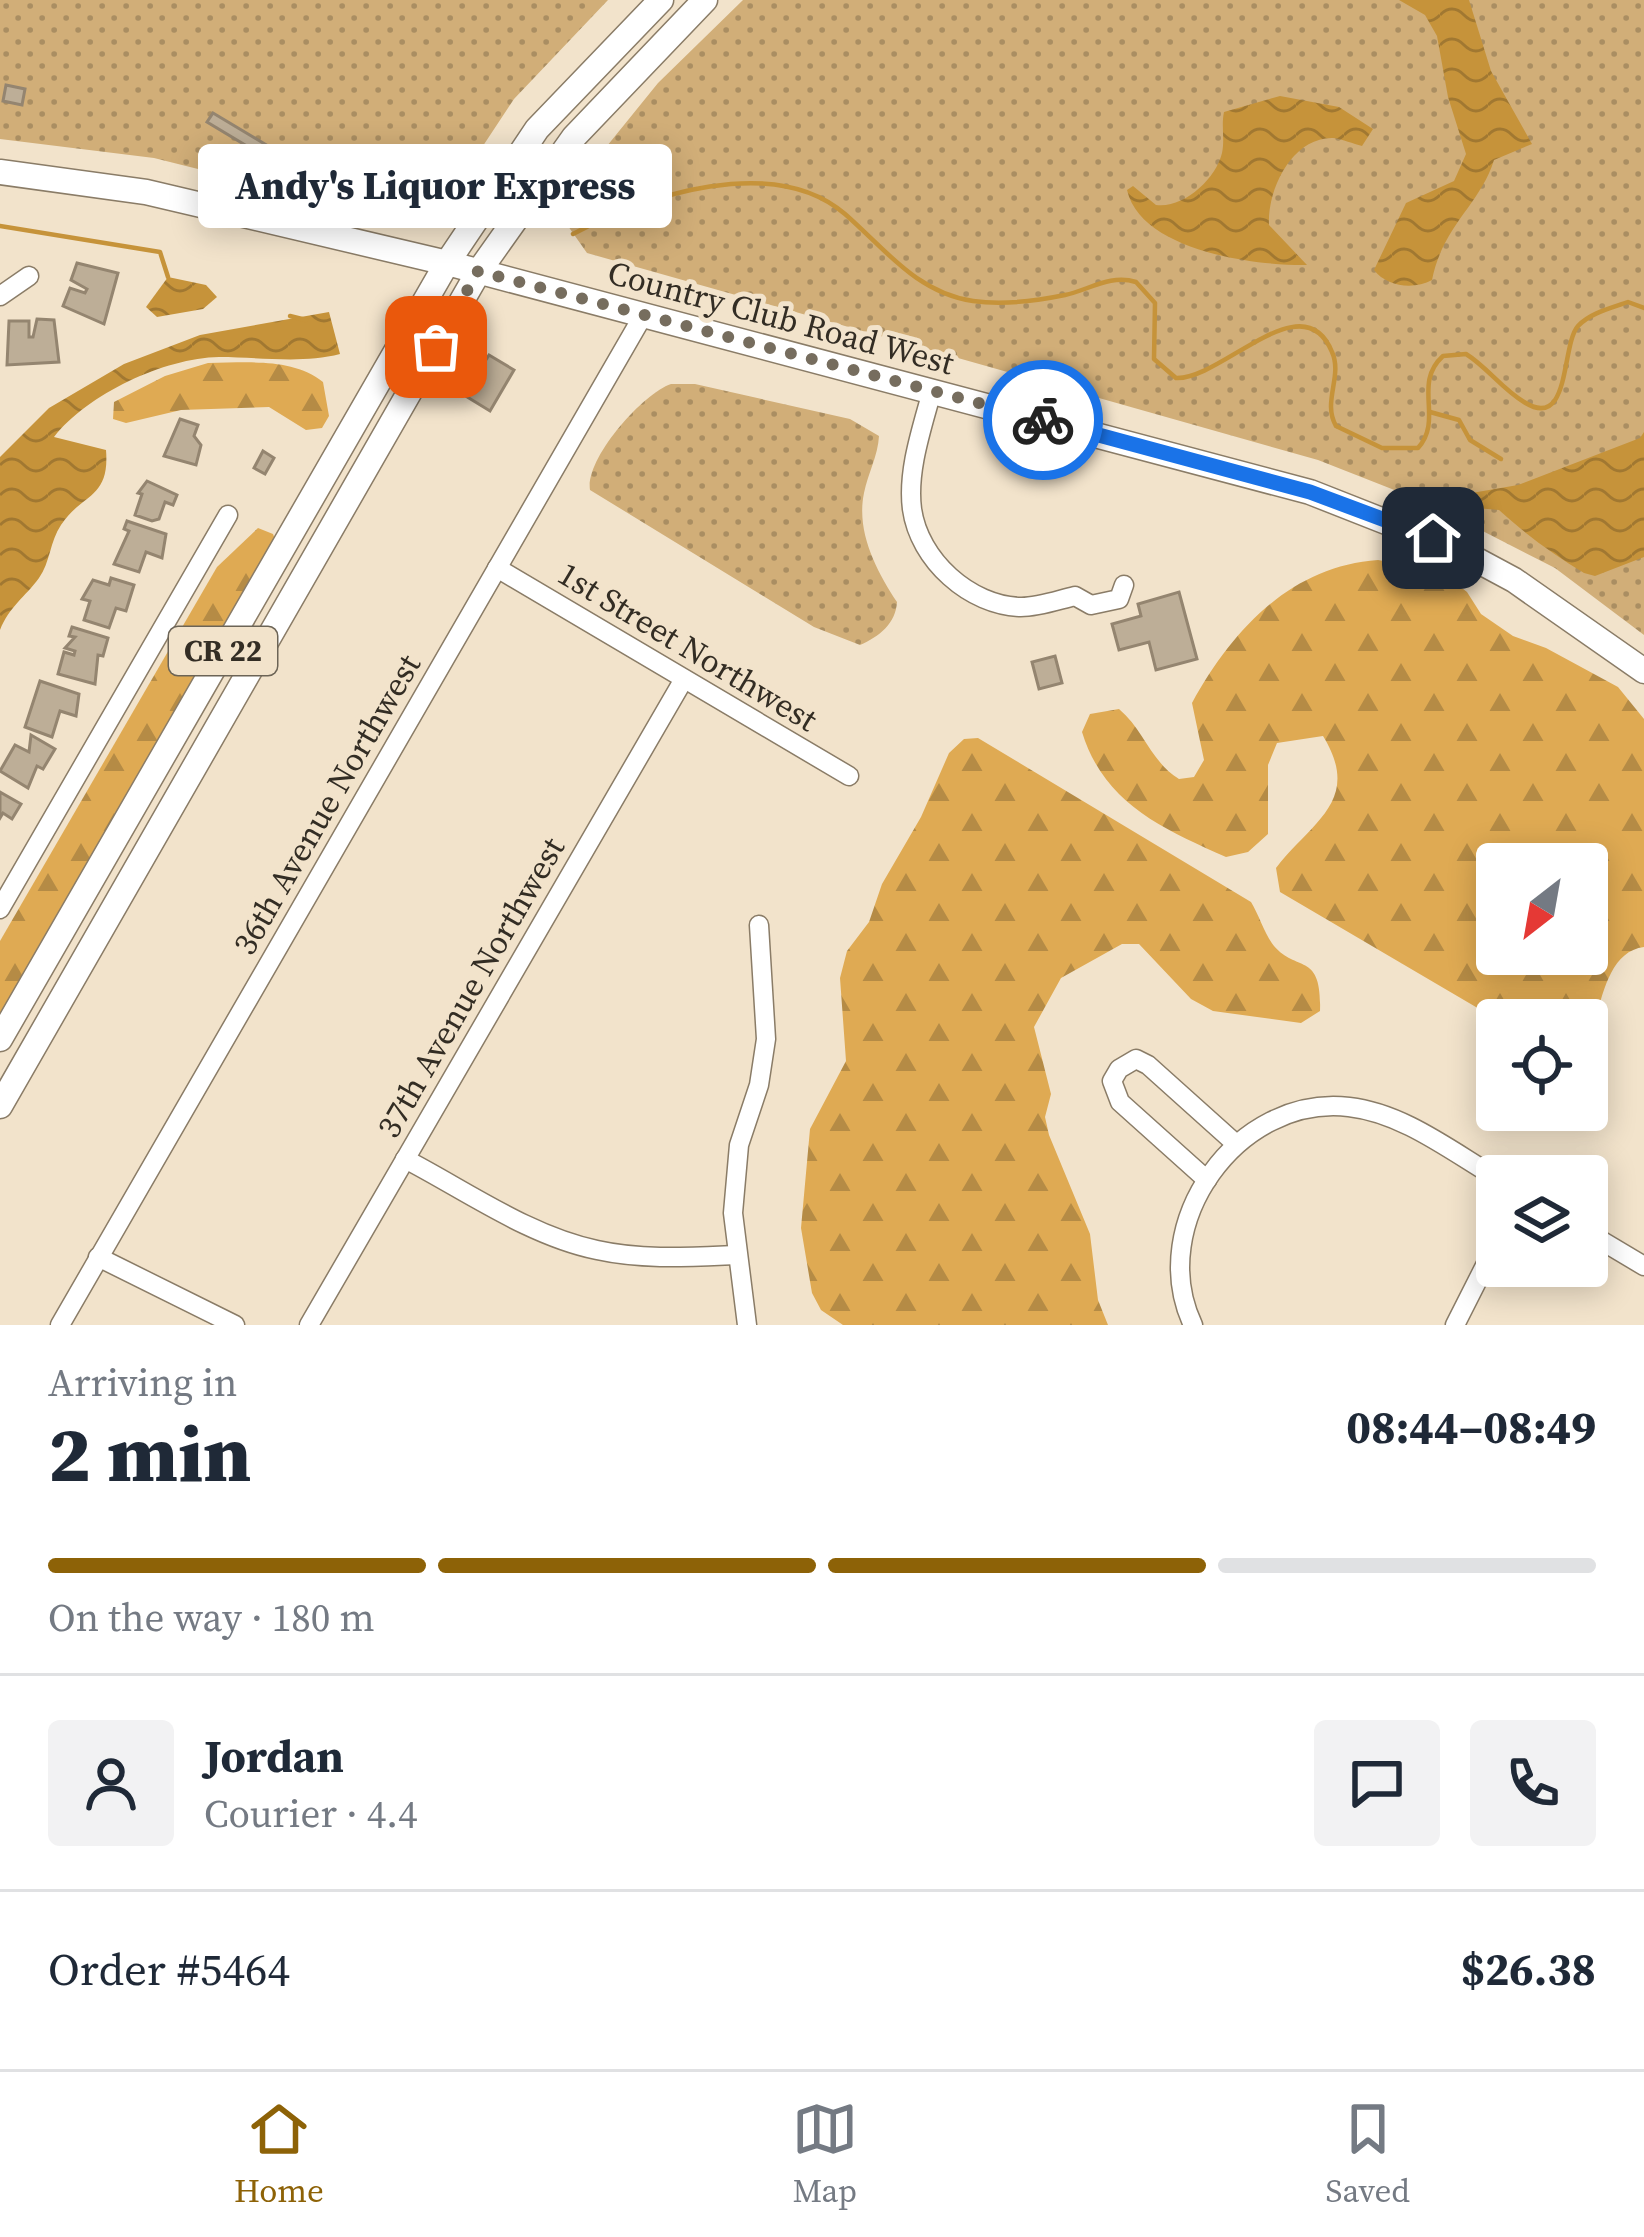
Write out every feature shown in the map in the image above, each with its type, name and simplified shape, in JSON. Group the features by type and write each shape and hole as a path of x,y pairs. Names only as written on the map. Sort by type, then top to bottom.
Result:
{"main road":[{"name":"CR 22","path":"0,1040 446,263 537,129 661,0"},
{"name":"CR 22","path":"0,1106 478,271 574,137 704,0"},
{"name":"Country Club Road West","path":"0,172 146,191 446,263 1224,468 1390,520 1514,580 1644,671"}],"street":[{"path":"0,296 29,276"},
{"name":"36th Avenue Northwest","path":"60,1325 644,314"},
{"path":"932,391 911,495 915,524 928,551 960,585 994,602 1021,607 1075,596 1091,605 1119,599 1124,585"},
{"path":"0,910 228,514"},
{"name":"1st Street Northwest","path":"497,568 849,776"},
{"name":"37th Avenue Northwest","path":"309,1325 684,679"},
{"path":"747,1325 735,1255 735,1174 766,1040 759,925"},
{"path":"1208,1180 1120,1102 1112,1082 1119,1069 1136,1059 1148,1065 1236,1144"},
{"path":"1193,1325 1181,1293 1180,1264 1192,1211 1208,1180 1236,1144 1284,1113 1353,1107 1409,1126 1476,1166"},
{"path":"405,1159 540,1230 592,1250 661,1258 735,1255"},
{"path":"1608,1244 1644,1265"},
{"path":"98,1258 235,1325"},
{"path":"1454,1325 1476,1283"}],"shaded area":[{"path":"0,0 608,0 514,99 438,214 406,221 154,158 0,139"},
{"path":"743,0 1644,0 1644,635 1555,568 1430,504 1318,460 587,253 556,209 658,83"},
{"path":"671,384 695,384 850,419 879,436 862,508 875,564 897,602 890,623 880,633 860,645 814,627 590,490 596,462 618,429 645,400"}],"green space":[{"path":"208,363 268,363 311,374 323,382 329,416 322,428 306,430 269,407 181,410 126,423 113,419 114,402 165,376"},
{"path":"258,528 273,534 278,547 0,1036 0,941 217,567"},
{"path":"1378,560 1440,571 1467,592 1481,614 1513,636 1546,648 1618,687 1644,719 1644,947 1620,960 1601,999 1476,999 1476,1007 1280,892 1276,868 1317,823 1335,794 1334,758 1323,736 1277,743 1268,765 1268,834 1248,852 1226,857 1138,810 1105,777 1082,732 1090,714 1119,709 1169,772 1179,779 1194,777 1204,760 1192,703 1208,676 1267,606 1318,575"},
{"path":"978,738 1251,902 1274,946 1312,971 1320,992 1320,1011 1301,1023 1213,1011 1191,999 1139,944 1122,944 1061,978 1034,1027 1051,1094 1045,1117 1090,1234 1098,1300 1108,1325 843,1325 821,1310 812,1293 801,1228 810,1129 846,1061 840,978 847,951 869,922 882,884 921,817 949,753 964,739"}],"water":[{"path":"1399,0 1469,0 1491,71 1532,144 1494,160 1444,244 1432,280 1409,286 1386,280 1374,270 1406,203 1454,181 1466,154 1448,97 1437,36 1425,15"},
{"path":"1280,96 1339,107 1373,129 1362,146 1333,138 1305,146 1278,182 1269,225 1307,265 1203,251 1154,228 1137,211 1127,190 1133,186 1156,205 1187,197 1219,163 1224,112"},
{"path":"168,277 206,285 217,297 203,309 157,317 146,307"},
{"path":"329,312 340,354 296,359 219,357 175,364 129,381 69,421 54,437 106,450 104,478 61,525 43,572 0,630 0,457 49,408 124,364 200,335"},
{"path":"1644,432 1644,557 1595,576 1551,551 1499,510 1453,506 1460,495 1518,485 1640,438"}],"building":[{"path":"6,85 25,89 22,105 3,101"},
{"path":"213,113 273,149 267,158 207,122"},
{"path":"77,263 118,273 104,324 63,306 70,288 85,293 87,289 71,280"},
{"path":"37,319 54,320 59,362 7,365 9,321 29,321 29,337 33,337"},
{"path":"489,355 514,370 490,411 464,395"},
{"path":"180,419 198,425 194,436 201,445 196,465 164,456"},
{"path":"263,451 274,458 265,474 254,468"},
{"path":"147,481 177,495 173,505 165,502 159,519 152,521 135,515 142,494 138,493"},
{"path":"127,521 166,534 162,558 146,552 139,572 114,564 129,531 124,529"},
{"path":"111,578 134,585 126,611 116,608 109,628 84,620 90,601 82,599 93,580 109,585"},
{"path":"1179,592 1197,659 1156,670 1149,642 1119,650 1112,624 1141,616 1138,604"},
{"path":"72,627 108,638 103,656 98,655 95,684 58,674 64,652 74,655 75,651 65,648 75,637 69,636"},
{"path":"1055,656 1062,683 1039,689 1032,662"},
{"path":"40,681 79,694 76,716 60,711 52,737 25,727"},
{"path":"31,735 55,749 43,769 37,766 28,788 0,771 15,745 29,752"},
{"path":"0,792 21,804 12,819 3,813 0,818"}],"waterway":[{"path":"573,234 672,194 747,183 783,186 816,196 845,214 903,268 953,296 1019,302 1065,295 1108,281 1136,282 1155,303 1154,359 1176,378 1195,375 1282,330 1302,326 1319,333 1335,361 1331,408 1336,426 1382,448 1418,448 1429,425 1430,378 1443,356 1466,354 1516,397 1539,408 1550,405 1557,396 1578,326 1628,302 1644,308"},
{"path":"0,226 160,252 168,277"},
{"path":"290,316 306,320"},
{"path":"1430,412 1459,420 1470,440 1501,459"}],"way so far":[{"path":"436,347 478,271 1043,420"}],"place":[{"name":"Andy's Liquor Express","path":"436,347"}],"route":[{"path":"1043,420 1310,492 1433,538"}]}
